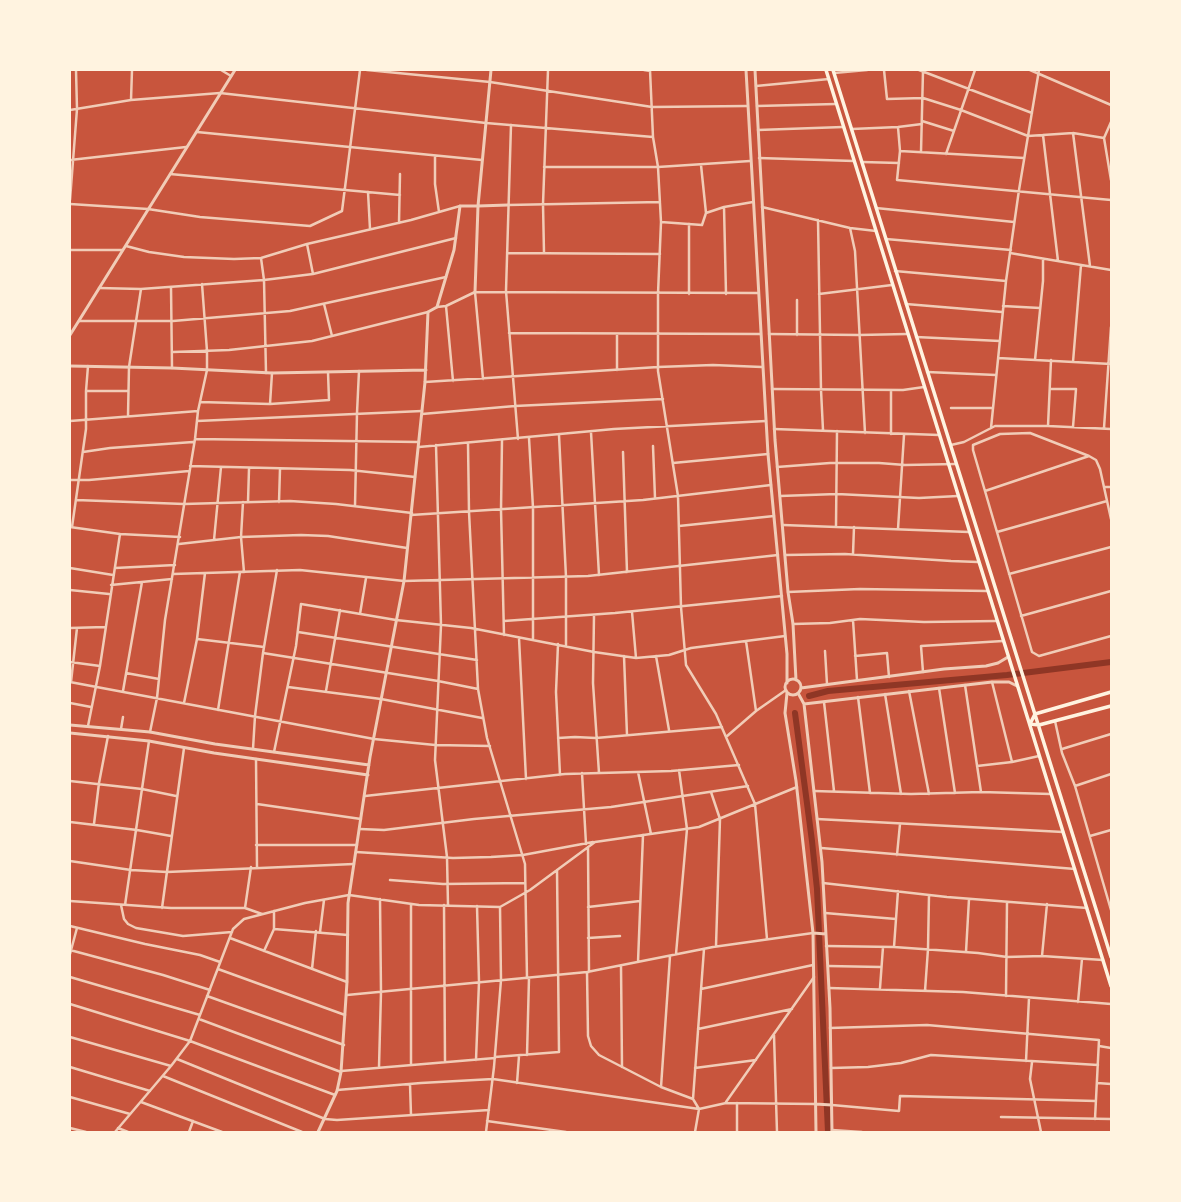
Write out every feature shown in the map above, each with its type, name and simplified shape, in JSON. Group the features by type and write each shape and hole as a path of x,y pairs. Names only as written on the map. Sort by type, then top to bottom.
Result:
{"main road":[{"path":"826,70 1111,986"},
{"path":"834,71 895,271 1020,663 1111,957"},
{"path":"1030,724 1035,714 1111,692"},
{"path":"1030,724 1039,726 1111,706"}],"street":[{"path":"70,200 77,109 76,70"},
{"path":"131,100 132,70"},
{"path":"221,70 231,76"},
{"path":"70,335 234,70"},
{"path":"70,204 148,209 200,217 310,226 342,211 360,70"},
{"path":"367,70 490,82 652,107 747,106"},
{"path":"483,379 475,292 478,206 491,70"},
{"path":"544,253 543,204 548,70"},
{"path":"644,70 650,71 653,137 658,166 661,222 658,294 658,367 678,496 681,607 686,665 716,714 755,804 767,939"},
{"path":"746,70 752,202 768,454 786,636 788,672 785,713 797,787 813,933 816,1132"},
{"path":"755,70 774,428 788,592 793,624 796,680 800,683 801,688 798,693 794,695 787,692"},
{"path":"834,71 867,70"},
{"path":"884,70 887,99 923,98 961,110 1028,136 1073,133 1104,138"},
{"path":"919,70 968,90 1032,113"},
{"path":"946,154 975,70"},
{"path":"1030,70 1039,72 1111,105"},
{"path":"921,152 924,71"},
{"path":"991,428 1006,281 1024,158 1039,72"},
{"path":"756,86 829,79"},
{"path":"70,110 131,100 220,93 486,123 653,137"},
{"path":"757,106 837,104"},
{"path":"1111,122 1104,138 1111,180"},
{"path":"851,128 898,127 922,123 954,131"},
{"path":"511,125 506,291 518,439"},
{"path":"758,130 844,127"},
{"path":"898,127 900,151 897,180 1019,190 1111,200"},
{"path":"197,132 482,160"},
{"path":"1073,133 1090,266"},
{"path":"1043,135 1058,261"},
{"path":"70,160 186,147"},
{"path":"900,151 1024,158"},
{"path":"435,156 435,184 439,212"},
{"path":"759,158 854,161"},
{"path":"544,167 702,165 750,161"},
{"path":"861,162 899,163"},
{"path":"661,222 702,225 706,213 702,165"},
{"path":"170,174 307,188 345,189 400,195"},
{"path":"399,223 400,174"},
{"path":"368,192 370,229"},
{"path":"126,246 150,252 184,257 234,260 261,258 307,244 399,223 460,206 660,202"},
{"path":"706,213 724,207 752,202"},
{"path":"437,307 454,250 460,206"},
{"path":"724,207 726,294"},
{"path":"762,207 850,228 876,231"},
{"path":"876,208 1014,222"},
{"path":"818,220 823,430"},
{"path":"689,224 689,294"},
{"path":"850,228 855,251 865,433"},
{"path":"99,288 141,289 264,280 313,274 456,238"},
{"path":"885,239 1010,252 1111,270"},
{"path":"307,244 313,274"},
{"path":"70,250 122,250"},
{"path":"507,253 660,254"},
{"path":"261,258 264,280 266,373"},
{"path":"1035,360 1043,259"},
{"path":"1073,362 1081,265"},
{"path":"895,271 1006,281"},
{"path":"79,321 173,321 290,312 446,277"},
{"path":"150,732 158,698 165,620 180,537 198,411 207,370 202,284"},
{"path":"819,294 856,291 892,285"},
{"path":"171,287 173,321 172,368"},
{"path":"128,416 129,367 141,289"},
{"path":"173,352 207,351 312,341 428,312 437,307 446,306 475,292 506,291 726,294 766,292"},
{"path":"797,300 797,335"},
{"path":"324,304 332,336"},
{"path":"906,304 1002,312"},
{"path":"446,306 453,381"},
{"path":"1003,306 1040,308"},
{"path":"318,1132 337,1090 341,1072 347,995 349,895 355,864 369,765 404,581 423,412 428,312"},
{"path":"1104,428 1110,363 1111,327"},
{"path":"509,333 760,334"},
{"path":"617,334 617,370"},
{"path":"769,334 859,336 907,334"},
{"path":"916,337 1000,341"},
{"path":"998,358 1110,363"},
{"path":"1048,426 1051,360"},
{"path":"425,382 658,367 713,365 762,367"},
{"path":"70,366 172,368 266,373 426,370"},
{"path":"88,366 83,452 71,527 120,534 180,537"},
{"path":"355,506 359,371"},
{"path":"200,402 270,404 329,400 328,372"},
{"path":"927,372 996,375"},
{"path":"270,404 272,373"},
{"path":"772,389 891,390 924,387"},
{"path":"1050,389 1076,390 1073,427"},
{"path":"891,390 891,434"},
{"path":"86,391 128,391"},
{"path":"1106,395 1111,395"},
{"path":"197,421 357,413 423,412 663,399"},
{"path":"951,408 993,408"},
{"path":"70,420 198,411"},
{"path":"419,446 667,426 766,421"},
{"path":"950,446 964,442 995,426 1048,426 1111,429"},
{"path":"774,428 904,435 939,435"},
{"path":"836,526 837,431"},
{"path":"591,432 593,503 599,575"},
{"path":"1111,517 1100,469 1096,460 1089,456 1030,433 1000,434 973,445 973,450 1032,652 1039,656 1111,636"},
{"path":"559,435 566,577 566,646"},
{"path":"898,529 904,435"},
{"path":"529,438 533,508 533,640"},
{"path":"83,452 194,440 419,442"},
{"path":"502,440 501,510 504,635"},
{"path":"468,443 469,512 478,689 482,718 502,781 525,864 528,978 527,1055"},
{"path":"436,445 441,580 441,624 435,745 438,789 447,857 448,906"},
{"path":"653,446 655,498"},
{"path":"623,452 627,572"},
{"path":"673,463 768,454"},
{"path":"985,491 1089,456"},
{"path":"769,467 836,463 948,466 956,464"},
{"path":"190,466 249,469 357,471 415,477"},
{"path":"214,540 220,467"},
{"path":"248,502 249,469"},
{"path":"279,502 280,469"},
{"path":"70,480 189,471"},
{"path":"76,500 184,504 279,502 355,506 411,514 439,514 625,501 779,484"},
{"path":"1104,487 1111,487"},
{"path":"780,496 837,494 919,498 958,496"},
{"path":"997,532 1107,500"},
{"path":"243,502 241,537 244,572"},
{"path":"679,526 774,516"},
{"path":"783,525 969,532"},
{"path":"853,555 854,527"},
{"path":"88,726 100,666 109,594 120,534"},
{"path":"178,544 271,535 328,536 407,548"},
{"path":"1009,574 1111,547"},
{"path":"173,574 277,570 324,572 366,578 404,581 472,580 599,575 778,555"},
{"path":"785,555 853,555 950,562 978,562"},
{"path":"114,568 175,565"},
{"path":"70,568 113,574"},
{"path":"253,749 254,716 277,570"},
{"path":"218,710 240,572"},
{"path":"184,703 197,639 205,573"},
{"path":"360,614 366,578"},
{"path":"111,586 172,579"},
{"path":"123,691 142,582"},
{"path":"788,592 875,589 987,591"},
{"path":"70,590 109,594"},
{"path":"1022,616 1111,591"},
{"path":"504,621 632,612 782,596"},
{"path":"274,752 288,687 298,632 301,604 396,620 475,628 594,652 636,658 669,655 691,648 786,636"},
{"path":"326,692 340,610"},
{"path":"632,612 636,658"},
{"path":"594,615 593,683 599,773"},
{"path":"793,624 830,623 853,620 932,622 997,621"},
{"path":"853,620 857,680"},
{"path":"70,628 105,627"},
{"path":"77,628 70,682 374,739 435,745 490,746"},
{"path":"298,632 477,660"},
{"path":"519,638 526,778"},
{"path":"197,639 230,641 264,647"},
{"path":"746,641 756,711"},
{"path":"922,672 921,646 1003,641"},
{"path":"558,644 556,692 560,775"},
{"path":"825,651 827,684"},
{"path":"263,653 438,681 478,689"},
{"path":"855,656 887,653 889,676"},
{"path":"624,656 627,735"},
{"path":"656,656 669,731"},
{"path":"801,688 922,672 986,666 998,663 1008,657"},
{"path":"72,662 100,666"},
{"path":"126,673 160,679"},
{"path":"787,683 791,680 796,680"},
{"path":"992,682 1012,762"},
{"path":"804,704 992,682 1009,682 1017,686"},
{"path":"965,685 981,792"},
{"path":"288,687 438,708 482,718"},
{"path":"938,688 955,793"},
{"path":"909,691 929,794"},
{"path":"726,736 756,711 787,692"},
{"path":"798,693 804,704 821,848 828,966 832,1131 862,1132"},
{"path":"885,694 901,794"},
{"path":"858,698 870,793"},
{"path":"824,702 834,792"},
{"path":"70,703 91,707"},
{"path":"121,729 123,717"},
{"path":"1054,721 1061,749 1075,786 1111,910"},
{"path":"70,725 150,732 253,749 369,765"},
{"path":"558,738 575,736 596,738 722,727"},
{"path":"70,733 149,741 184,748 368,775"},
{"path":"1061,749 1111,734"},
{"path":"94,824 99,783 108,736"},
{"path":"149,741 131,870 123,905 124,919 128,924 136,928 183,936 232,932"},
{"path":"162,908 176,796 184,748"},
{"path":"977,766 1012,762 1039,756"},
{"path":"256,759 257,867"},
{"path":"365,796 560,775 678,770 739,765"},
{"path":"676,954 687,829 678,770"},
{"path":"638,772 651,834"},
{"path":"582,774 583,809 587,845 588,1036 590,1046 599,1055 622,1067 661,1087 693,1099"},
{"path":"1075,786 1111,774"},
{"path":"70,781 99,783 142,789 176,796"},
{"path":"360,829 384,830 474,819 512,817 645,802 748,786"},
{"path":"356,852 491,858 523,855 587,845 595,842 699,827 797,787"},
{"path":"814,791 901,794 981,792 1051,794"},
{"path":"711,792 720,819 716,946"},
{"path":"257,804 361,819"},
{"path":"817,819 1063,832"},
{"path":"70,822 94,824 171,836"},
{"path":"897,855 900,824"},
{"path":"1090,836 1111,830"},
{"path":"638,962 643,835"},
{"path":"256,845 357,845"},
{"path":"115,1132 163,1076 190,1041 232,932 244,920 263,914 349,895 411,904 500,907 525,893 587,845"},
{"path":"821,848 1075,869"},
{"path":"70,860 131,870 167,872 251,867 355,864"},
{"path":"245,908 251,867"},
{"path":"199,1019 341,1072 559,1052 557,869"},
{"path":"390,880 448,884 525,884"},
{"path":"823,883 969,899 1086,908"},
{"path":"1106,892 1111,890"},
{"path":"894,947 898,891"},
{"path":"925,990 928,949 929,895"},
{"path":"379,1068 381,992 380,899"},
{"path":"966,952 969,899"},
{"path":"320,932 324,900"},
{"path":"70,901 162,908 245,908 263,914"},
{"path":"588,907 640,901"},
{"path":"1006,902 1006,996"},
{"path":"411,904 411,1065"},
{"path":"1042,956 1047,904"},
{"path":"444,905 444,1062"},
{"path":"476,1060 479,982 477,906"},
{"path":"486,1132 493,1079 501,980 500,907"},
{"path":"264,951 274,929 274,912"},
{"path":"825,913 896,919"},
{"path":"70,926 200,955 220,962"},
{"path":"77,928 70,952 163,975 210,990"},
{"path":"274,929 316,931 348,935"},
{"path":"312,969 316,931"},
{"path":"347,995 588,972 716,946 813,933 826,934"},
{"path":"588,938 620,936"},
{"path":"230,938 347,982"},
{"path":"826,946 894,947 966,952 1007,957 1042,956 1103,960"},
{"path":"880,988 883,947"},
{"path":"695,1132 699,1109 693,1099 704,949"},
{"path":"661,1087 670,956"},
{"path":"1078,1002 1082,959"},
{"path":"702,989 814,965"},
{"path":"621,966 622,1067"},
{"path":"828,966 881,967"},
{"path":"218,969 346,1015"},
{"path":"70,977 200,1015"},
{"path":"726,1103 814,977"},
{"path":"828,988 925,990 1111,1004"},
{"path":"207,996 344,1045"},
{"path":"1026,1061 1029,998"},
{"path":"70,1004 190,1041 334,1095"},
{"path":"698,1029 792,1009"},
{"path":"830,1028 927,1025 1099,1040 1096,1119"},
{"path":"774,1035 777,1132"},
{"path":"70,1037 171,1066"},
{"path":"1099,1046 1111,1048"},
{"path":"831,1068 868,1067 901,1063 931,1055 1098,1065"},
{"path":"517,1083 520,1056"},
{"path":"176,1060 324,1118 337,1120 489,1110"},
{"path":"695,1068 756,1060"},
{"path":"1032,1062 1030,1079 1041,1132"},
{"path":"70,1067 150,1091"},
{"path":"163,1076 302,1132"},
{"path":"337,1090 493,1079 699,1109 726,1103 737,1103 816,1104 898,1111 900,1096 1096,1100"},
{"path":"1097,1083 1111,1084"},
{"path":"410,1084 411,1115"},
{"path":"70,1097 130,1114"},
{"path":"141,1102 222,1132"},
{"path":"737,1103 737,1132"},
{"path":"1001,1117 1111,1119"},
{"path":"189,1132 193,1121"},
{"path":"487,1121 566,1132"},
{"path":"70,1128 86,1132"},
{"path":"118,1128 128,1132"}],"waterway":[{"path":"809,696 828,691 1007,675 1111,662"},
{"path":"795,713 817,889 828,1132"}]}
